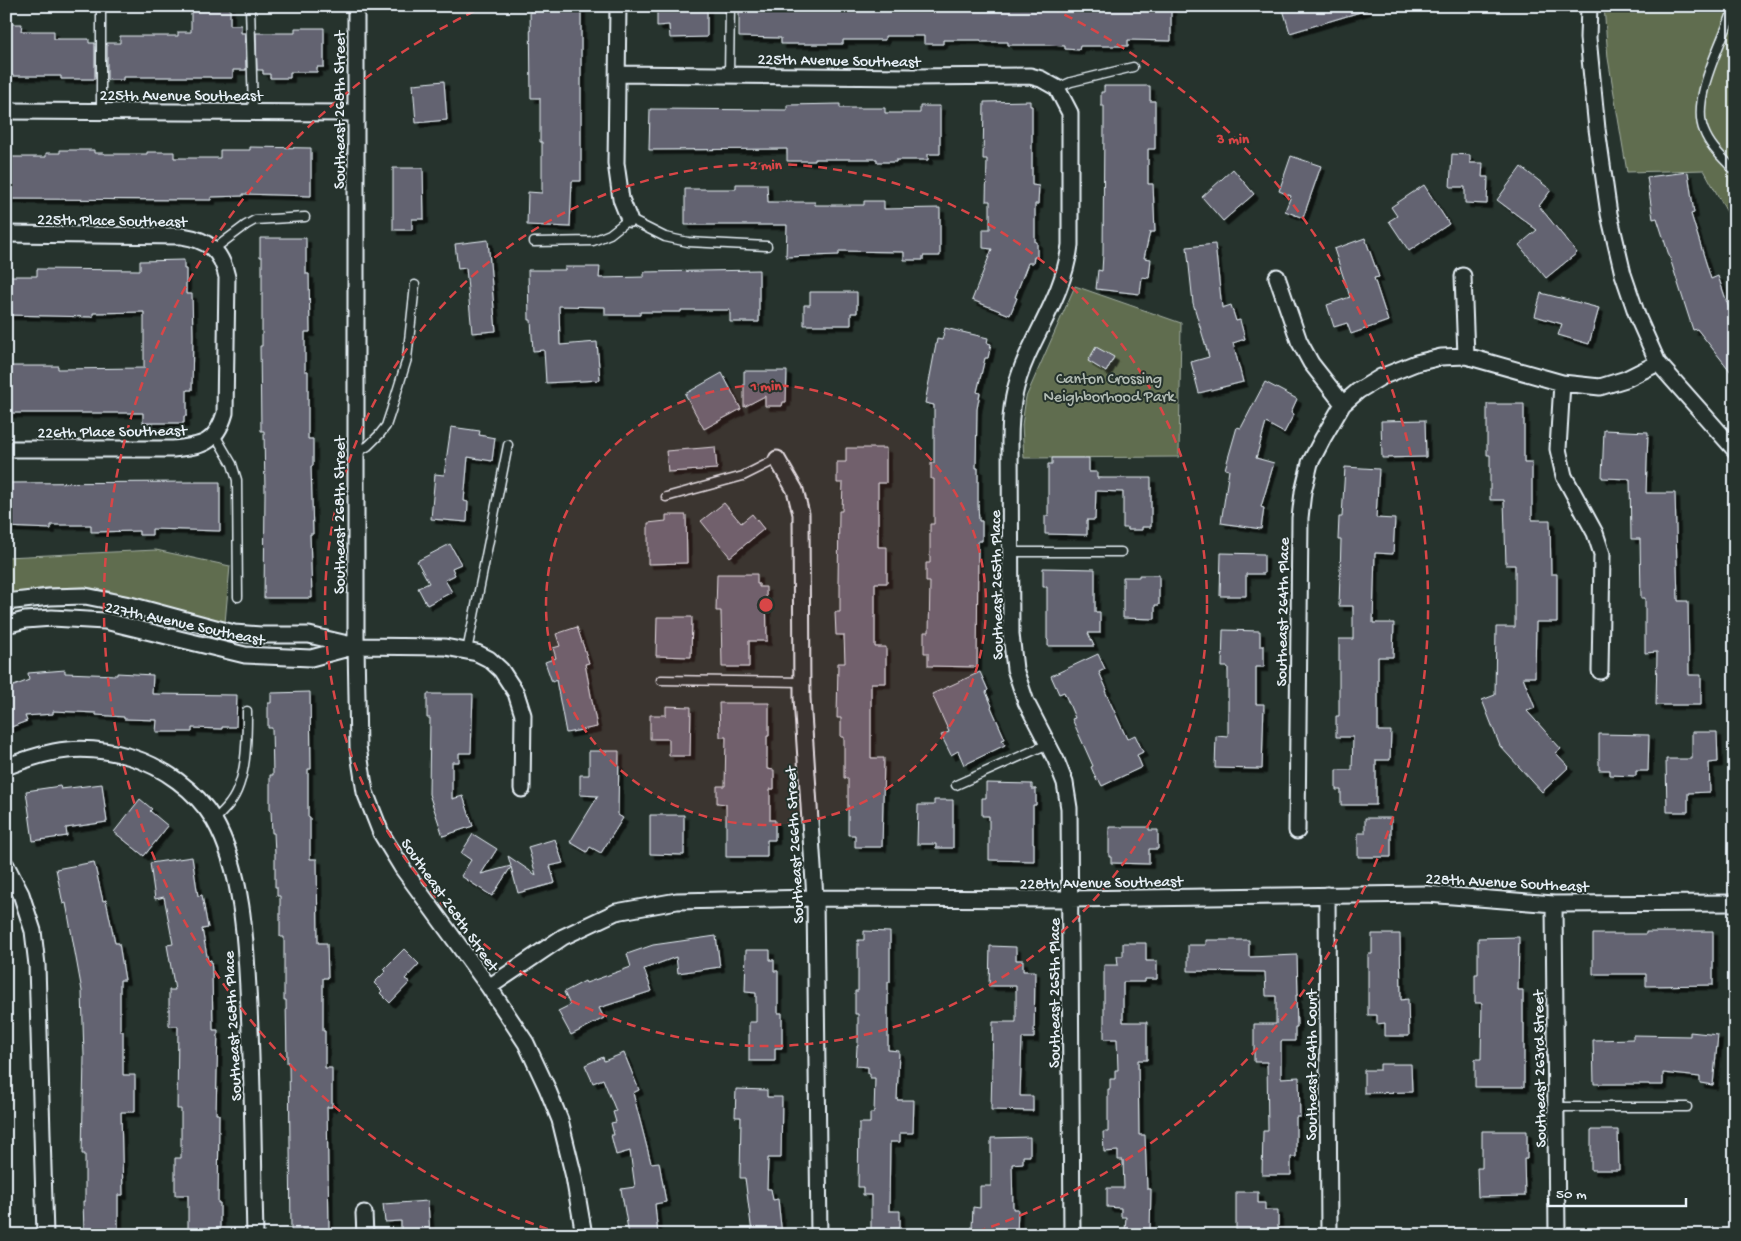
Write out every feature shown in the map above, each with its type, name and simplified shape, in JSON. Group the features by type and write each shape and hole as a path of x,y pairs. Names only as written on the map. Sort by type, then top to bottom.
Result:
{"street":[{"name":"Southeast 268th Street","path":"356,6 356,646 358,747 365,792 380,833 403,869 489,987 526,1044 560,1120 574,1177 584,1235"},
{"path":"618,6 616,163 621,199 629,219"},
{"path":"1579,6 1588,38"},
{"path":"1589,6 1588,38 1597,129 1609,214 1626,283 1638,318 1658,363 1735,450"},
{"name":"225th Avenue Southeast","path":"618,74 912,77 1030,76 1041,78 1057,88"},
{"name":"Southeast 265th Place","path":"1057,88 1070,113 1070,245 1068,264 1060,287 1027,356 1010,413 1011,634 1015,669 1026,702 1056,760 1065,783 1069,808 1072,1235"},
{"name":"225th Avenue Southeast","path":"6,111 356,113"},
{"name":"225th Place Southeast","path":"6,234 182,236 201,239 214,249"},
{"path":"214,249 225,266 227,277 225,413 216,436"},
{"path":"1463,276 1466,356"},
{"path":"1277,277 1299,341 1311,363 1343,404 1358,390 1381,377 1416,363 1441,357 1466,356 1562,383 1600,387 1626,379 1658,363"},
{"path":"1562,383 1558,449 1564,476 1595,533 1602,554 1600,671"},
{"name":"Southeast 264th Place","path":"1297,831 1300,518 1303,492 1310,463 1343,404"},
{"name":"226th Place Southeast","path":"6,449 173,449 203,444 216,436"},
{"name":"Southeast 266th Street","path":"777,459 795,490 801,514 802,682 815,898 819,1235"},
{"name":"227th Avenue Southeast","path":"6,625 25,620 52,618 64,607 85,596 130,605 234,633 309,635 356,646 445,646 477,653 501,670 516,692 523,715 522,789"},
{"name":"227th Avenue Southeast","path":"6,602 22,599 64,607 105,621 246,656 311,658 356,646"},
{"name":"Southeast 268th Place","path":"6,767 51,751 76,749 109,751 141,761 180,782 206,808 214,821 230,855 238,893 246,950 252,1058 255,1235"},
{"path":"6,865 21,894 34,932 38,965 45,1235"},
{"name":"228th Avenue Southeast","path":"489,987 562,937 616,912 677,901 815,898 1070,899 1427,894 1554,904 1735,903"},
{"name":"Southeast 264th Court","path":"1326,895 1329,1235"},
{"name":"Southeast 263rd Street","path":"1554,904 1558,1235"},
{"path":"364,1213 366,1235"}],"lane":[{"path":"101,6 101,111"},
{"path":"250,6 252,111"},
{"path":"730,6 730,75"},
{"path":"1735,11 1731,16 1702,92 1699,117 1704,132 1713,147 1735,171"},
{"path":"1057,88 1071,82 1133,67"},
{"path":"214,249 255,220 305,217"},
{"path":"534,242 593,241 610,234 629,219 665,237 688,242 768,246"},
{"path":"356,453 368,446 386,426 407,359 415,285"},
{"path":"216,436 232,464 237,480 238,597"},
{"path":"467,651 508,445"},
{"path":"666,497 743,476 777,459"},
{"path":"1011,552 1121,552"},
{"path":"661,680 802,682"},
{"path":"214,821 231,802 239,786 244,765 247,712"},
{"path":"956,784 1048,744"},
{"path":"1556,1107 1687,1107"}],"green space":[{"path":"1604,6 1735,6 1735,227 1704,170 1627,172 1608,58"},
{"name":"Canton Crossing Neighborhood Park","path":"1075,286 1181,323 1179,457 1024,458 1022,425 1026,397"},
{"path":"156,550 230,566 225,623 109,591 86,587 44,588 6,595 6,557"}],"building":[{"path":"191,6 230,6 230,25 241,25 241,33 245,33 246,70 233,70 233,78 123,77 123,80 107,80 107,43 120,43 120,36 178,36 178,32 191,32"},
{"path":"530,6 581,6 581,181 572,181 570,227 527,225 528,192 542,193 540,98 531,98"},
{"path":"657,6 707,6 707,37 670,38 669,25 657,26"},
{"path":"739,6 1171,6 1171,41 1128,40 1128,46 1080,46 1079,50 1065,49 1065,46 1008,45 1008,42 981,42 981,40 943,40 943,44 924,44 924,36 885,36 885,40 843,40 843,44 781,44 781,38 739,37"},
{"path":"1282,6 1366,6 1367,10 1290,33"},
{"path":"6,24 22,24 21,31 54,31 54,39 89,39 89,43 95,43 95,79 61,79 61,76 6,76"},
{"path":"295,28 324,28 324,67 317,67 317,72 290,72 290,78 270,78 270,74 263,74 263,70 257,70 256,33 295,33"},
{"path":"444,81 447,120 416,123 413,84"},
{"path":"1104,86 1150,86 1150,101 1155,101 1155,149 1148,149 1148,184 1153,184 1155,232 1150,232 1144,258 1151,259 1149,278 1142,277 1140,294 1096,289 1098,270 1102,271 1103,254 1104,106 1101,106 1101,92 1104,92"},
{"path":"1030,101 1030,106 1032,106 1032,185 1039,186 1038,204 1035,204 1037,257 1034,257 1033,263 1028,263 1010,315 972,300 992,249 983,248 983,229 990,229 990,201 986,201 987,159 983,159 984,102"},
{"path":"840,104 840,108 885,108 885,113 920,113 920,106 940,106 940,154 928,154 928,160 896,160 896,162 877,162 877,159 787,161 787,149 649,150 650,109 787,110 787,105"},
{"path":"250,147 311,148 311,196 243,194 243,196 211,197 211,200 6,199 6,157 46,157 46,153 60,153 60,150 94,150 94,153 104,154 174,152 174,158 220,158 220,150 250,150"},
{"path":"1452,154 1470,155 1470,163 1483,163 1482,177 1488,177 1487,204 1465,203 1465,187 1450,187"},
{"path":"1291,156 1321,166 1303,218 1285,211 1291,196 1279,191"},
{"path":"1521,167 1551,190 1539,206 1577,253 1546,278 1519,245 1537,230 1497,200"},
{"path":"393,168 423,168 424,219 412,219 412,230 393,230"},
{"path":"1233,169 1254,194 1223,221 1202,197"},
{"path":"1688,172 1694,213 1691,214 1711,279 1718,276 1735,326 1735,377 1697,329 1693,330 1657,218 1653,219 1647,177"},
{"path":"736,184 767,184 768,202 815,202 815,205 864,205 864,201 884,201 884,209 940,208 940,256 923,256 923,260 904,260 904,252 839,251 839,255 786,257 787,225 685,225 685,189 736,189"},
{"path":"1424,185 1449,224 1409,251 1389,221 1397,216 1391,207"},
{"path":"260,238 306,238 306,274 309,274 310,332 305,332 305,371 308,371 308,439 313,439 313,466 311,466 313,534 310,534 312,598 264,598 265,492 264,431 261,431 262,257 260,257"},
{"path":"1365,238 1379,277 1374,278 1388,321 1351,334 1347,323 1334,327 1327,305 1350,297 1334,249"},
{"path":"488,240 496,331 472,333 466,268 458,269 455,244"},
{"path":"1215,244 1222,308 1231,305 1236,321 1240,320 1245,339 1233,343 1243,382 1199,393 1191,362 1209,357 1193,303 1187,247"},
{"path":"184,260 186,294 192,294 193,336 192,390 187,390 187,416 184,416 184,423 143,423 143,413 6,413 6,366 58,366 58,369 144,368 144,312 93,313 93,317 6,315 6,276 37,276 37,269 140,270 140,261"},
{"path":"565,267 600,267 599,278 644,277 644,272 759,270 759,322 730,322 730,310 681,310 681,312 640,312 640,315 605,315 605,307 559,306 560,345 597,342 600,380 546,383 544,350 533,351 531,320 529,320 528,270 565,270"},
{"path":"810,292 857,292 857,313 851,313 851,325 804,325 804,305 810,305"},
{"path":"1541,293 1599,308 1589,344 1558,335 1562,324 1535,316"},
{"path":"945,328 988,338 987,343 991,344 988,358 985,358 977,392 980,393 977,409 976,468 978,468 978,504 979,521 982,521 982,541 978,541 977,667 928,666 928,653 924,653 924,632 929,632 930,582 926,582 926,563 930,563 930,524 934,524 934,479 931,479 931,463 934,463 934,405 925,403 937,339 942,340"},
{"path":"1096,347 1114,357 1106,372 1088,361"},
{"path":"744,371 787,371 786,402 783,402 782,406 765,406 765,396 744,407"},
{"path":"722,373 741,409 704,429 685,394"},
{"path":"1265,382 1297,399 1291,412 1294,414 1284,433 1266,423 1256,458 1274,463 1261,507 1264,508 1261,529 1221,523 1229,470 1225,469 1237,427 1241,428"},
{"path":"1487,404 1524,404 1524,463 1532,463 1532,520 1550,520 1551,574 1557,574 1557,622 1536,622 1535,677 1523,677 1535,708 1527,711 1561,749 1556,753 1569,767 1542,792 1500,746 1482,700 1495,695 1496,627 1515,627 1515,565 1506,565 1504,500 1490,500 1490,455 1487,455"},
{"path":"1425,420 1426,457 1382,458 1381,421"},
{"path":"451,427 480,431 479,435 495,438 492,461 468,457 464,501 468,502 467,522 431,519 435,474 444,475"},
{"path":"1604,430 1648,432 1646,493 1675,493 1678,601 1688,601 1689,675 1701,675 1701,705 1656,705 1657,652 1645,653 1645,598 1641,598 1640,539 1631,539 1630,479 1602,478"},
{"path":"715,447 717,469 668,472 666,451"},
{"path":"846,448 886,448 886,483 878,483 878,547 887,547 887,583 875,583 875,647 886,647 886,683 871,683 871,758 884,758 882,847 855,847 855,835 848,835 848,778 844,778 844,737 841,737 841,718 837,718 838,663 845,663 844,635 836,635 835,612 840,612 840,583 838,583 839,511 842,511 843,483 837,483 837,462 846,462"},
{"path":"1052,458 1089,458 1089,472 1097,472 1097,478 1151,478 1151,527 1142,527 1142,530 1123,528 1123,492 1096,491 1095,520 1087,520 1087,535 1045,534 1045,516 1048,516 1048,464 1052,464"},
{"path":"1345,467 1379,469 1376,518 1395,519 1393,554 1375,553 1373,623 1394,623 1393,657 1378,657 1378,731 1391,731 1390,760 1376,760 1376,805 1341,805 1341,790 1336,790 1336,770 1352,770 1353,737 1336,737 1336,716 1339,716 1339,639 1353,639 1353,606 1339,606 1341,540 1338,540 1339,517 1342,517"},
{"path":"220,482 220,531 152,529 152,535 139,535 139,531 91,532 91,525 51,525 51,529 6,527 6,483"},
{"path":"724,503 741,523 752,514 764,529 730,557 701,521"},
{"path":"666,515 686,515 687,563 648,564 648,523 666,521"},
{"path":"450,544 461,564 452,568 455,575 445,580 452,592 427,605 418,588 429,583 417,561"},
{"path":"1221,553 1264,554 1264,574 1246,574 1246,596 1220,596"},
{"path":"1043,568 1095,569 1095,612 1100,612 1100,633 1088,633 1094,646 1048,646 1047,587 1043,587"},
{"path":"717,574 757,574 757,584 759,584 759,587 766,587 767,641 749,641 749,667 722,667 721,611 716,611"},
{"path":"1139,575 1159,575 1159,605 1155,605 1155,619 1123,618 1123,577 1139,577"},
{"path":"657,617 692,617 691,657 656,656"},
{"path":"577,627 589,663 585,664 597,727 566,733 556,680 552,682 545,662 556,658 553,648 560,646 556,634"},
{"path":"1223,630 1260,631 1260,646 1264,646 1264,667 1256,667 1256,704 1264,704 1262,769 1215,768 1216,736 1228,737 1228,667 1222,667"},
{"path":"1098,654 1105,669 1099,672 1107,690 1105,691 1127,739 1135,735 1143,752 1137,755 1142,767 1102,786 1099,780 1097,781 1091,767 1093,766 1072,719 1075,718 1064,692 1059,694 1051,676"},
{"path":"65,670 65,673 153,675 152,694 237,695 236,727 222,727 222,729 192,728 192,732 156,732 157,720 124,719 124,717 96,715 96,713 53,711 53,714 25,716 27,721 6,729 6,689 29,680 28,673"},
{"path":"980,672 988,690 986,692 991,707 1005,739 1002,740 1005,745 964,765 958,751 951,755 941,735 949,732 932,694"},
{"path":"310,692 311,769 308,769 308,817 310,817 310,859 317,859 318,943 327,943 328,978 323,978 323,1031 325,1031 325,1068 332,1068 332,1107 327,1107 329,1229 291,1230 289,1063 287,1063 286,1000 284,1000 284,937 280,937 280,896 277,896 277,887 275,887 274,833 272,833 270,811 270,775 273,775 272,728 268,728 268,703 271,703 271,693"},
{"path":"427,694 473,694 471,753 459,753 459,762 452,762 452,799 463,796 473,826 443,836 429,794 430,718 427,718"},
{"path":"719,703 769,703 767,769 774,770 774,789 770,789 770,820 775,820 775,840 767,840 767,857 726,857 726,804 717,803 717,786 725,786 726,737 720,737"},
{"path":"666,706 691,707 690,756 669,756 669,739 650,739 650,715 666,715"},
{"path":"1692,732 1717,732 1718,762 1709,763 1710,792 1688,793 1688,812 1667,812 1666,759 1692,759"},
{"path":"1599,734 1649,735 1648,771 1636,771 1636,776 1610,775 1610,770 1599,770"},
{"path":"589,751 619,751 618,815 623,818 601,853 590,847 587,852 570,842 598,796 580,795 580,775 589,775"},
{"path":"986,783 1032,784 1032,789 1036,789 1036,805 1033,805 1034,861 989,860 989,816 982,816 982,798 986,798"},
{"path":"102,784 107,822 66,828 67,836 33,841 26,791 60,786 61,789"},
{"path":"140,799 152,809 150,811 168,826 144,856 114,832"},
{"path":"934,800 953,800 953,848 936,848 936,844 917,844 918,805 934,805"},
{"path":"650,815 684,815 684,855 650,854"},
{"path":"1365,818 1391,818 1391,857 1358,857 1358,833 1365,833"},
{"path":"1109,827 1149,827 1149,830 1158,830 1158,849 1149,849 1149,864 1111,863 1111,857 1109,857"},
{"path":"473,834 497,849 481,874 511,866 508,856 536,875 528,847 555,839 563,863 550,866 555,883 518,893 511,867 492,896 461,876 471,860 461,853"},
{"path":"192,857 198,896 202,895 208,928 202,929 208,961 211,960 213,1030 218,1030 216,1114 219,1114 218,1203 220,1203 220,1234 188,1234 188,1195 175,1195 175,1158 181,1158 181,1109 177,1109 178,1026 169,1026 169,990 175,990 167,945 173,944 164,897 155,899 150,863"},
{"path":"94,862 103,901 106,900 115,943 119,943 125,980 120,980 120,1031 123,1031 123,1075 135,1075 135,1112 121,1112 123,1195 118,1195 118,1232 84,1232 85,1154 82,1154 84,1056 82,991 66,903 63,904 56,869"},
{"path":"864,931 890,932 888,1050 899,1051 897,1100 914,1100 913,1133 900,1133 900,1142 890,1142 889,1211 900,1211 900,1235 871,1235 871,1195 863,1195 863,1187 858,1187 859,1123 870,1123 870,1113 874,1113 875,1078 870,1078 868,1067 856,1066 858,1014 855,1014 855,991 858,991 858,940 864,940"},
{"path":"1713,931 1713,985 1646,986 1646,974 1593,974 1593,934 1646,934 1646,932"},
{"path":"1372,934 1400,934 1401,1000 1408,999 1409,1036 1385,1036 1385,1023 1377,1024 1377,1015 1368,1015 1368,954 1372,954"},
{"path":"716,936 720,967 678,973 676,957 644,969 652,991 599,1008 604,1018 571,1035 558,1011 570,1005 564,992 585,981 586,983 631,967 627,954 653,945"},
{"path":"1519,937 1518,990 1523,990 1524,1087 1475,1087 1475,1059 1481,1059 1482,1003 1475,1003 1475,974 1478,974 1478,938"},
{"path":"1206,940 1249,940 1249,957 1297,955 1298,995 1296,995 1297,1027 1295,1027 1295,1041 1281,1041 1281,1078 1299,1077 1300,1117 1296,1117 1296,1157 1291,1157 1291,1175 1262,1175 1263,1131 1268,1131 1267,1062 1254,1062 1254,1024 1276,1024 1276,996 1266,996 1265,972 1188,971 1188,945 1206,945"},
{"path":"1123,943 1146,943 1146,961 1157,961 1157,979 1145,979 1145,982 1123,982 1123,1022 1147,1022 1147,1060 1138,1060 1139,1135 1145,1135 1147,1189 1151,1189 1150,1231 1125,1230 1126,1217 1121,1217 1121,1208 1107,1207 1107,1188 1124,1188 1123,1160 1118,1160 1118,1151 1104,1152 1103,1132 1108,1132 1108,1089 1110,1089 1110,1079 1115,1079 1115,1070 1118,1070 1117,1039 1104,1039 1104,965 1118,965 1117,956 1123,956"},
{"path":"990,946 1016,947 1016,960 1023,960 1023,971 1035,971 1034,1038 1022,1038 1020,1096 1033,1096 1033,1111 991,1110 993,1022 1016,1022 1016,986 989,986"},
{"path":"404,949 419,964 405,979 410,982 390,1003 380,993 382,991 374,983 386,971 384,969"},
{"path":"746,950 770,950 770,960 774,960 774,971 778,971 778,1013 782,1013 782,1048 775,1048 775,1061 749,1061 749,1022 756,1022 756,993 745,992"},
{"path":"1690,1032 1718,1035 1713,1085 1700,1083 1700,1077 1663,1073 1663,1085 1594,1084 1593,1040 1633,1039 1633,1035 1690,1036"},
{"path":"624,1053 639,1090 633,1093 651,1163 659,1162 666,1202 655,1204 658,1235 629,1235 621,1189 635,1187 630,1151 616,1155 611,1135 614,1135 611,1123 616,1122 613,1112 616,1111 603,1079 593,1083 585,1065 603,1057 604,1061"},
{"path":"1380,1064 1411,1064 1412,1092 1364,1093 1364,1070 1380,1070"},
{"path":"736,1089 767,1090 767,1097 782,1097 781,1158 768,1158 767,1189 771,1189 773,1200 778,1199 782,1235 759,1235 759,1232 752,1233 745,1178 740,1178 741,1117 735,1117"},
{"path":"1591,1130 1618,1130 1619,1170 1591,1170"},
{"path":"1482,1131 1527,1131 1527,1159 1524,1159 1525,1196 1478,1197 1477,1168 1482,1168"},
{"path":"1030,1137 1030,1156 1023,1156 1023,1163 1012,1164 1013,1209 1018,1209 1017,1235 996,1235 996,1228 972,1228 973,1207 980,1208 980,1186 991,1186 991,1138"},
{"path":"1236,1192 1258,1192 1258,1203 1265,1203 1265,1210 1278,1210 1278,1230 1236,1230"},
{"path":"428,1201 430,1235 409,1235 408,1231 401,1232 401,1221 385,1222 383,1204"}]}
